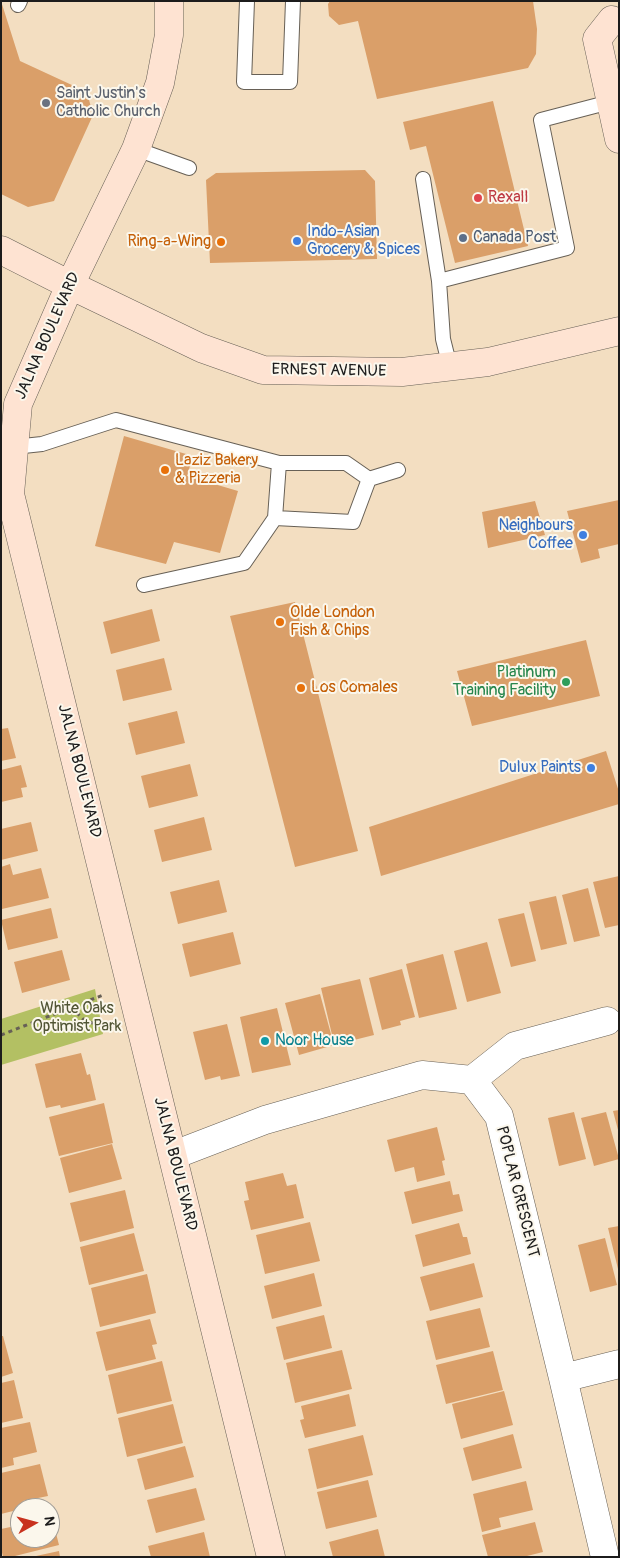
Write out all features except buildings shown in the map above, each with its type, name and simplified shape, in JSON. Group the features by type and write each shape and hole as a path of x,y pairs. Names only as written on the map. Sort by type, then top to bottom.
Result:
{"street":[{"name":"JALNA BOULEVARD","path":"169,1 169,34 160,83 136,149 70,285 18,404 10,494 174,1155 271,1557"},
{"path":"613,16 597,39 619,139"},
{"name":"ERNEST AVENUE","path":"1,250 201,348 263,370 402,372 450,367 488,362 619,331"},
{"path":"174,1155 265,1120 422,1075 472,1080 515,1046 607,1021"},
{"name":"POPLAR CRESCENT","path":"472,1080 499,1116 563,1378 604,1557"},
{"path":"563,1378 619,1364"}],"lane":[{"path":"247,1 244,82 290,82 293,1"},
{"path":"439,281 567,248 541,120 610,102"},
{"path":"136,149 189,168"},
{"path":"423,178 439,281 443,339 450,367"},
{"path":"14,447 42,444 116,420 279,463 346,463 369,479"},
{"path":"144,585 244,563 275,518 279,463"},
{"path":"369,479 398,470"},
{"path":"275,518 353,522 369,479"}],"path":[{"path":"1,1035 102,995"},
{"path":"71,1007 83,1019 96,1025 110,1026 140,1020"}],"green space":[{"name":"White Oaks Optimist Park","path":"95,989 103,1034 1,1065 1,1019"}],"place":[{"name":"Saint Justin's Catholic Church","path":"46,103"},
{"name":"Rexall","path":"478,198"},
{"name":"Canada Post","path":"463,238"},
{"name":"Indo-Asian Grocery & Spices","path":"297,241"},
{"name":"Ring-a-Wing","path":"221,242"},
{"name":"Laziz Bakery & Pizzeria","path":"165,470"},
{"name":"Neighbours Coffee","path":"583,535"},
{"name":"Olde London Fish & Chips","path":"280,622"},
{"name":"Platinum Training Facility","path":"566,682"},
{"name":"Los Comales","path":"301,688"},
{"name":"Dulux Paints","path":"591,768"},
{"name":"Noor House","path":"265,1041"}]}
